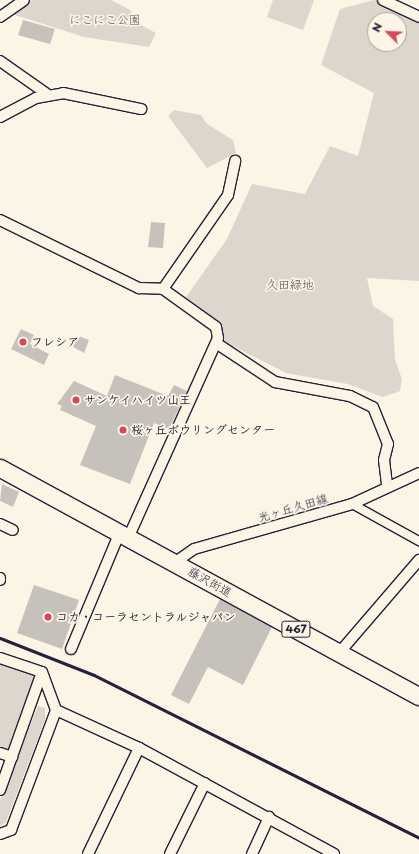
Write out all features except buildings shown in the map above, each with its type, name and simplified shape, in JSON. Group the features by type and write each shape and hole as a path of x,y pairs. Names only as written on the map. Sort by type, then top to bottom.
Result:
{"highway":[{"name":"藤沢街道","path":"0,468 419,696"}],"street":[{"path":"0,17 24,0"},
{"path":"383,0 419,17"},
{"path":"0,61 47,94"},
{"path":"0,117 47,94 62,93 141,109"},
{"path":"163,289 228,195 235,161"},
{"path":"0,220 139,288 163,289 216,327 216,344 70,649"},
{"path":"216,344 275,382 357,398 373,407 388,444 384,460 387,485"},
{"name":"光ヶ丘久田線","path":"174,563 194,549 352,504 387,485 419,473"},
{"path":"352,504 419,541"},
{"path":"0,524 13,530"},
{"path":"339,653 419,560"},
{"path":"0,658 42,672"},
{"path":"0,834 11,830 56,710 42,672"},
{"path":"0,790 42,672"},
{"path":"56,710 139,748 269,817 334,854"},
{"path":"88,854 139,748"},
{"path":"0,753 12,757"},
{"path":"170,854 204,783"},
{"path":"252,854 269,817"}],"green space":[{"name":"にこにこ公園","path":"32,0 111,0 130,10 137,23 156,33 149,47 84,37 12,14"},
{"path":"273,0 314,0 303,30 267,17"},
{"name":"久田緑地","path":"374,0 402,12 367,12 367,52 407,52 407,14 419,19 419,281 367,278 373,306 393,319 395,360 402,379 400,391 383,397 348,384 286,373 223,341 221,323 186,297 227,239 252,184 305,194 330,146 358,156 374,93 321,65 340,9"},
{"path":"174,110 201,115 207,124 233,140 236,153 207,168 168,116"},
{"path":"0,658 42,672 12,757 0,753"},
{"path":"38,706 45,708 45,720 6,822 0,826 0,800"}],"railway":[{"path":"0,638 94,675 419,838"}],"place":[{"name":"フレシア","path":"23,342"},
{"name":"サンケイハイツ山王","path":"76,400"},
{"name":"桜ヶ丘ボウリングセンター","path":"123,430"},
{"name":"コカ・コーラセントラルジャパン","path":"48,617"}]}
